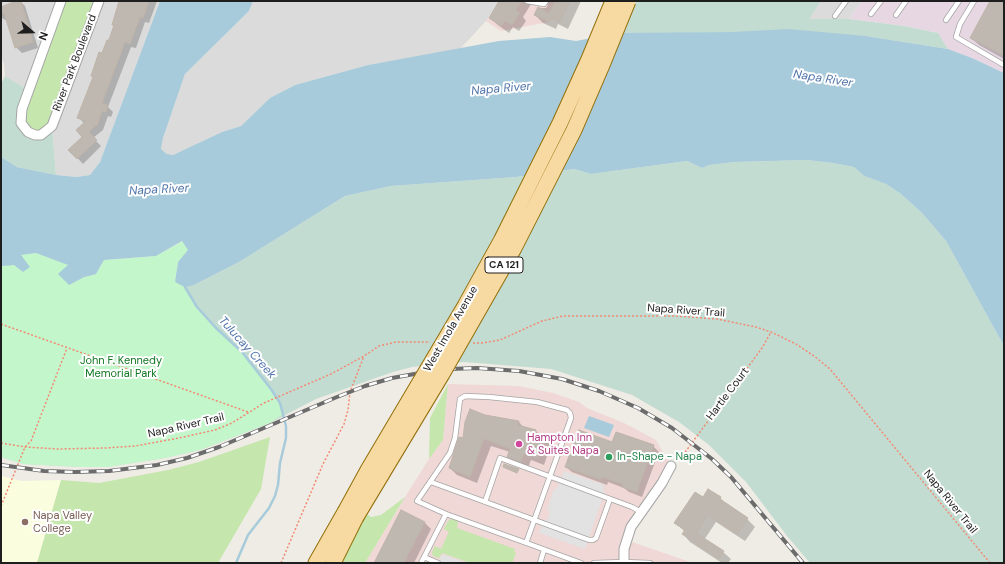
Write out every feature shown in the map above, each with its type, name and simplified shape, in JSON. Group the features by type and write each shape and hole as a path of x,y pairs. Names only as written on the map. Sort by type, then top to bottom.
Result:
{"main road":[{"name":"West Imola Avenue","path":"334,563 368,470 501,241 560,123 613,1"},
{"name":"West Imola Avenue","path":"316,563 351,515 458,347 514,248 574,130 628,1"}],"street":[{"name":"River Park Boulevard","path":"61,1 22,109 21,123 28,132 35,135 41,135 52,126 99,1"},
{"path":"624,562 626,540 631,527 662,483 671,466"}],"lane":[{"path":"527,1 544,4 546,1"},
{"path":"835,16 846,1"},
{"path":"871,14 881,1"},
{"path":"896,15 906,1"},
{"path":"946,20 959,1"},
{"path":"974,1 960,24 956,37 1004,65"},
{"path":"526,543 571,418 570,413 567,410 537,402 488,396 465,396 460,399 454,438 450,453 417,501 446,514 581,563"},
{"path":"485,502 500,458 642,512"},
{"path":"431,482 589,540 596,538 610,499"},
{"path":"421,563 446,514"},
{"path":"540,563 544,550"},
{"path":"424,557 438,563"},
{"path":"594,563 650,563"}],"path":[{"name":"Napa River Trail","path":"473,343 500,340 542,321 563,316 676,316 717,319 772,332 796,344 830,369 990,563"},
{"path":"1,324 248,412"},
{"name":"Hartle Court","path":"683,455 762,348 772,332"},
{"name":"Napa River Trail","path":"1,443 25,447 57,449 104,448 135,446 215,430 232,423 264,403 331,374 379,346 387,343 428,342"},
{"path":"1,506 25,447 31,441 67,348"},
{"path":"281,563 323,464 344,424 348,410 350,392 364,356"}],"shaded area":[{"path":"1,1 61,1 28,90 5,76 4,64 1,56"},
{"path":"99,1 160,1 100,162 90,175 77,177 56,175 52,126"},
{"path":"253,1 499,1 486,21 460,49 368,65 295,85 270,98 241,126 222,132 173,155 167,154 161,149 163,138 185,74 249,11"},
{"path":"500,1 570,1 560,22 551,18 549,22 501,31 486,21"},
{"path":"821,1 862,1 849,19 808,19"},
{"path":"862,1 1004,1 1004,73 948,49 938,33 904,26 849,19"},
{"path":"448,384 518,386 553,393 579,402 587,408 624,423 656,440 671,466 626,540 693,563 365,563 429,459 443,440"},
{"path":"564,471 604,485 603,490 605,491 585,549 539,533 543,520 547,521 550,511 547,510 554,489 557,489"},
{"name":"Napa Valley College","path":"1,476 21,481 61,480 37,563 1,563"},
{"path":"442,554 467,563 438,563"}],"green space":[{"path":"61,1 99,1 52,126 41,135 28,132 22,109"},
{"path":"628,1 821,1 809,19 849,19 904,26 938,33 948,49 866,36 733,32 615,35"},
{"path":"5,76 28,90 21,123 35,135 52,126 56,175 17,167 1,157 1,84"},
{"path":"807,160 854,167 864,176 886,184 901,194 922,213 946,241 1004,346 1004,563 810,563 787,536 746,482 709,445 679,422 632,395 551,369 464,362 412,367 393,372 316,399 270,423 200,450 165,458 107,467 80,467 23,464 1,457 1,264 194,285 239,262 345,196 391,186 516,177 574,169 591,174 687,161 702,168 709,165 735,162"},
{"name":"John F. Kennedy Memorial Park","path":"183,241 189,250 178,262 175,282 185,287 197,307 216,328 242,352 264,379 280,403 283,414 270,423 200,450 165,458 107,467 23,464 1,457 1,264 2,266 14,265 20,255 36,253 69,265 69,285 84,277 96,274 104,260 156,256"},
{"path":"448,384 443,440 429,459 430,418"},
{"path":"270,437 261,489 218,563 37,563 61,480 99,483 168,470 199,462"},
{"path":"405,497 365,563 343,563 356,518 361,510 371,517 381,515"},
{"path":"451,519 458,521 457,528 515,549 514,552 516,553 512,563 470,563 442,553 439,558 433,556 432,552 435,546 441,549 449,532 444,529 448,521"}],"water":[{"name":"Napa River","path":"160,1 253,1 249,11 185,74 163,138 161,149 167,154 173,155 222,132 241,126 270,98 295,85 368,65 499,41 550,37 576,41 618,33 733,32 788,29 866,36 948,49 972,58 1004,73 1004,346 946,241 922,213 901,194 886,184 864,176 854,167 807,160 735,162 709,165 702,168 687,161 591,174 574,169 516,177 391,186 345,196 239,262 194,285 185,287 175,282 178,262 188,250 182,241 156,256 104,260 96,274 84,277 69,285 58,274 68,265 36,253 21,255 30,267 23,272 14,265 2,266 1,157 17,167 56,175 77,177 90,175 100,162"},
{"path":"589,416 614,425 609,437 584,428"}],"building":[{"path":"16,1 21,1 33,42 15,48 4,13 1,14 1,7"},
{"path":"119,1 149,1 143,18 140,17 130,44 125,42 102,103 108,105 106,112 102,111 97,126 96,125 89,132 97,140 77,159 68,150 82,137 76,130 86,121 77,118 93,77 91,76 99,52 102,53 107,40 109,40"},
{"path":"499,1 522,1 516,10 520,13 512,25 505,21 501,26 489,18"},
{"path":"555,1 570,1 560,22 551,18 549,22 534,15 538,7 549,13"},
{"path":"990,1 1004,1 1004,56 970,38"},
{"name":"Hampton Inn & Suites Napa","path":"470,409 485,415 519,421 518,425 536,430 536,434 545,436 537,458 524,454 521,462 507,457 510,449 484,439 470,477 449,468 459,437 463,438 465,422"},
{"name":"In-Shape - Napa","path":"579,430 612,442 616,432 654,445 637,492 622,487 623,484 602,477 601,480 565,467"},
{"path":"504,464 519,469 517,473 503,467"},
{"path":"708,489 748,518 737,534 708,515 696,533 724,551 719,559 682,534 685,530 674,523 695,492 703,497"},
{"path":"401,510 425,522 404,563 374,563"}],"waterway":[{"name":"Tulucay Creek","path":"186,284 185,287 197,307 216,328 242,352 271,389 280,403 286,426 286,438 280,463 278,485 275,496 269,508 248,535 236,563"}],"railway":[{"path":"1,465 44,471 75,472 109,471 157,465 187,458 219,447 337,397 365,386 392,378 450,369 477,368 519,371 562,379 599,391 638,408 672,428 712,459 731,477 803,563"}],"place":[{"name":"Hampton Inn & Suites Napa","path":"519,444"},
{"name":"In-Shape - Napa","path":"609,457"},
{"name":"Napa Valley College","path":"25,522"}]}
